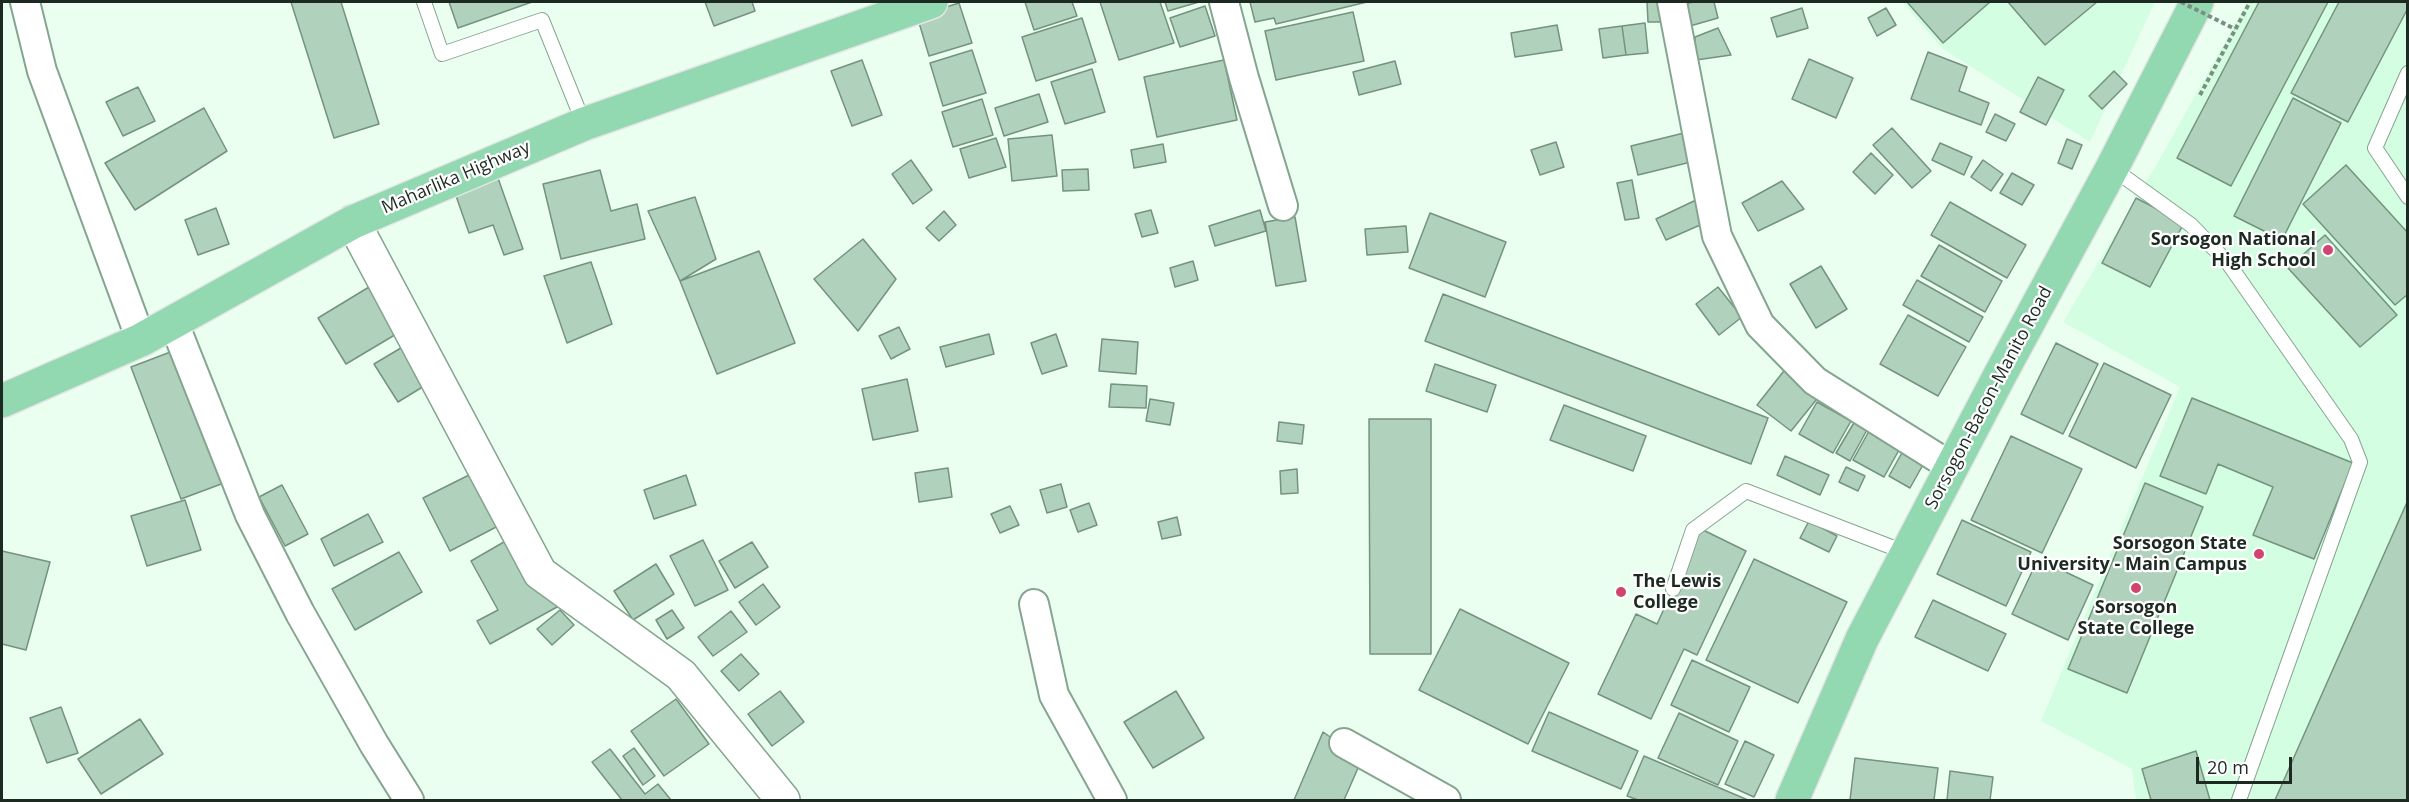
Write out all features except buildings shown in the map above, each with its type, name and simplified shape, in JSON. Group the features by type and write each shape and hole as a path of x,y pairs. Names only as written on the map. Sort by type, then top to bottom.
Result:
{"main road":[{"name":"Maharlika Highway","path":"2,401 141,340 353,222 584,124 931,2"},
{"name":"Sorsogon-Bacon-Manito Road","path":"1792,801 1862,639 2112,168 2197,2"}],"street":[{"path":"25,2 42,71 141,340"},
{"path":"1224,2 1244,78 1283,206"},
{"path":"1672,2 1717,236 1760,325 1815,381 1952,467"},
{"path":"353,222 540,573 681,675 783,801"},
{"path":"173,321 250,515 306,624 409,801"},
{"path":"1034,604 1054,695 1112,801"},
{"path":"1344,743 1446,801"}],"lane":[{"path":"423,2 442,54 542,20 584,124"},
{"path":"2408,73 2375,148 2408,196"},
{"path":"2112,168 2191,225 2228,263 2351,439 2360,462 2239,801"},
{"path":"1673,589 1693,530 1746,491 1908,553"}],"path":[{"path":"2181,2 2235,29"},
{"path":"2200,95 2250,2"}],"shaded area":[{"path":"1902,2 2155,2 2090,142 1943,49"},
{"name":"Sorsogon State University - Main Campus","path":"2247,2 2407,2 2407,800 2136,800 2132,769 2041,721 2180,387 2063,322 2162,155"}],"place":[{"name":"Sorsogon National High School","path":"2328,250"},
{"name":"Sorsogon State University - Main Campus","path":"2259,554"},
{"name":"Sorsogon State College","path":"2136,588"},
{"name":"The Lewis College","path":"1621,592"}]}
